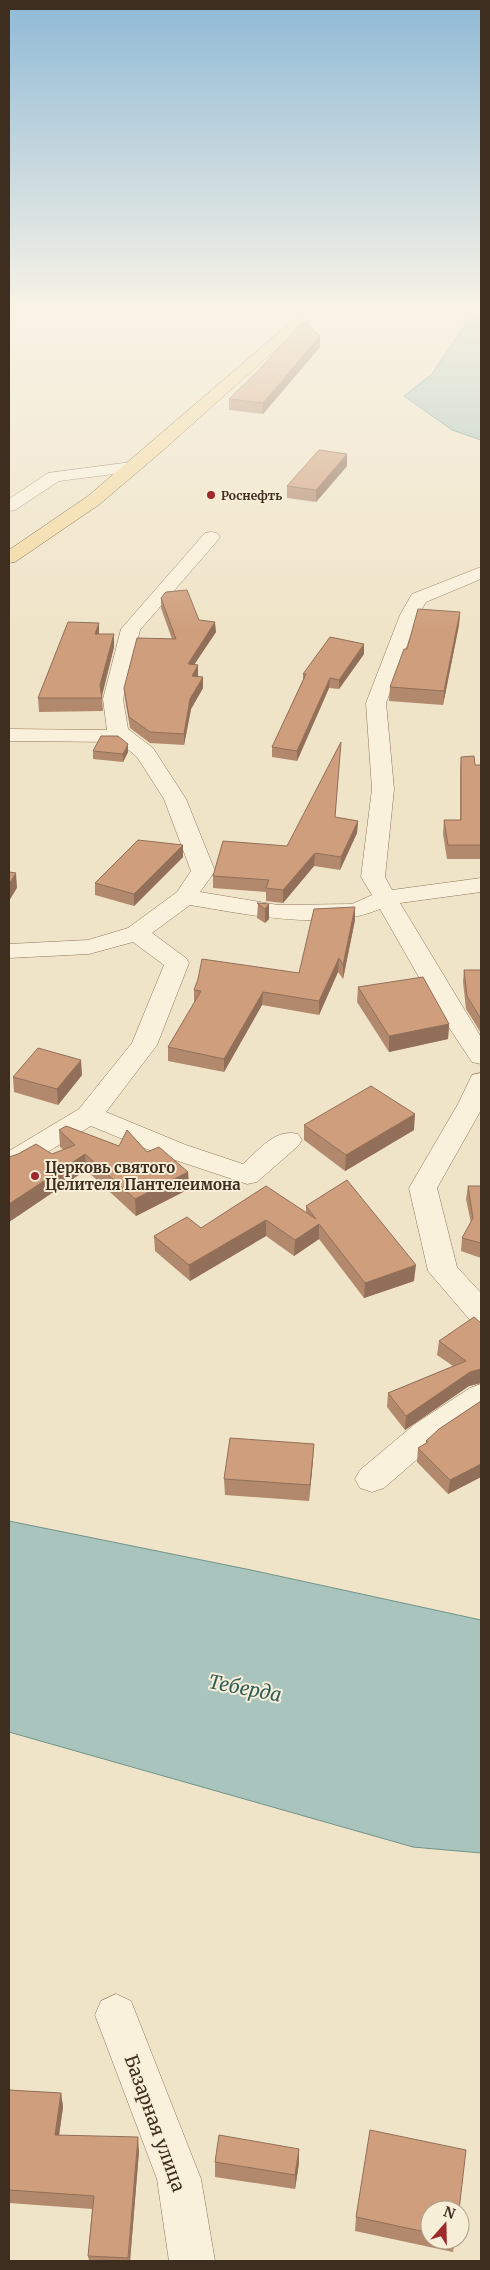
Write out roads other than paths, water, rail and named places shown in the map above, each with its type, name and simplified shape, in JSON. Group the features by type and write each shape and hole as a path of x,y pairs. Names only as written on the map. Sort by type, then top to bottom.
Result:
{"main road":[{"path":"13,556 94,500 191,417"}],"street":[{"path":"9,506 54,477 132,468"},
{"path":"9,951 89,947 137,933 185,897 203,871 175,799 145,753 118,731 113,699 124,650 131,629 211,536"},
{"path":"481,572 418,598 409,615 376,704 383,790 373,877 453,1014 481,1056"},
{"path":"9,735 125,736"},
{"path":"185,897 278,912 356,911 386,898 481,885"},
{"path":"9,1163 89,1115 144,1044 176,963 137,933"},
{"path":"481,1081 471,1104 423,1188 443,1271 481,1312"},
{"path":"89,1115 176,1151 247,1175 288,1140"},
{"path":"372,1479 426,1433 481,1396"},
{"name":"Базарная улица","path":"116,2016 180,2179 192,2261"}],"water":[{"path":"434,417 481,417 481,440 452,430"},
{"name":"Теберда","path":"9,1521 251,1570 481,1620 481,1853 413,1847 9,1732"}],"place":[{"name":"Роснефть","path":"211,495"},
{"name":"Церковь святого Целителя Пантелеимона","path":"35,1176"}]}
